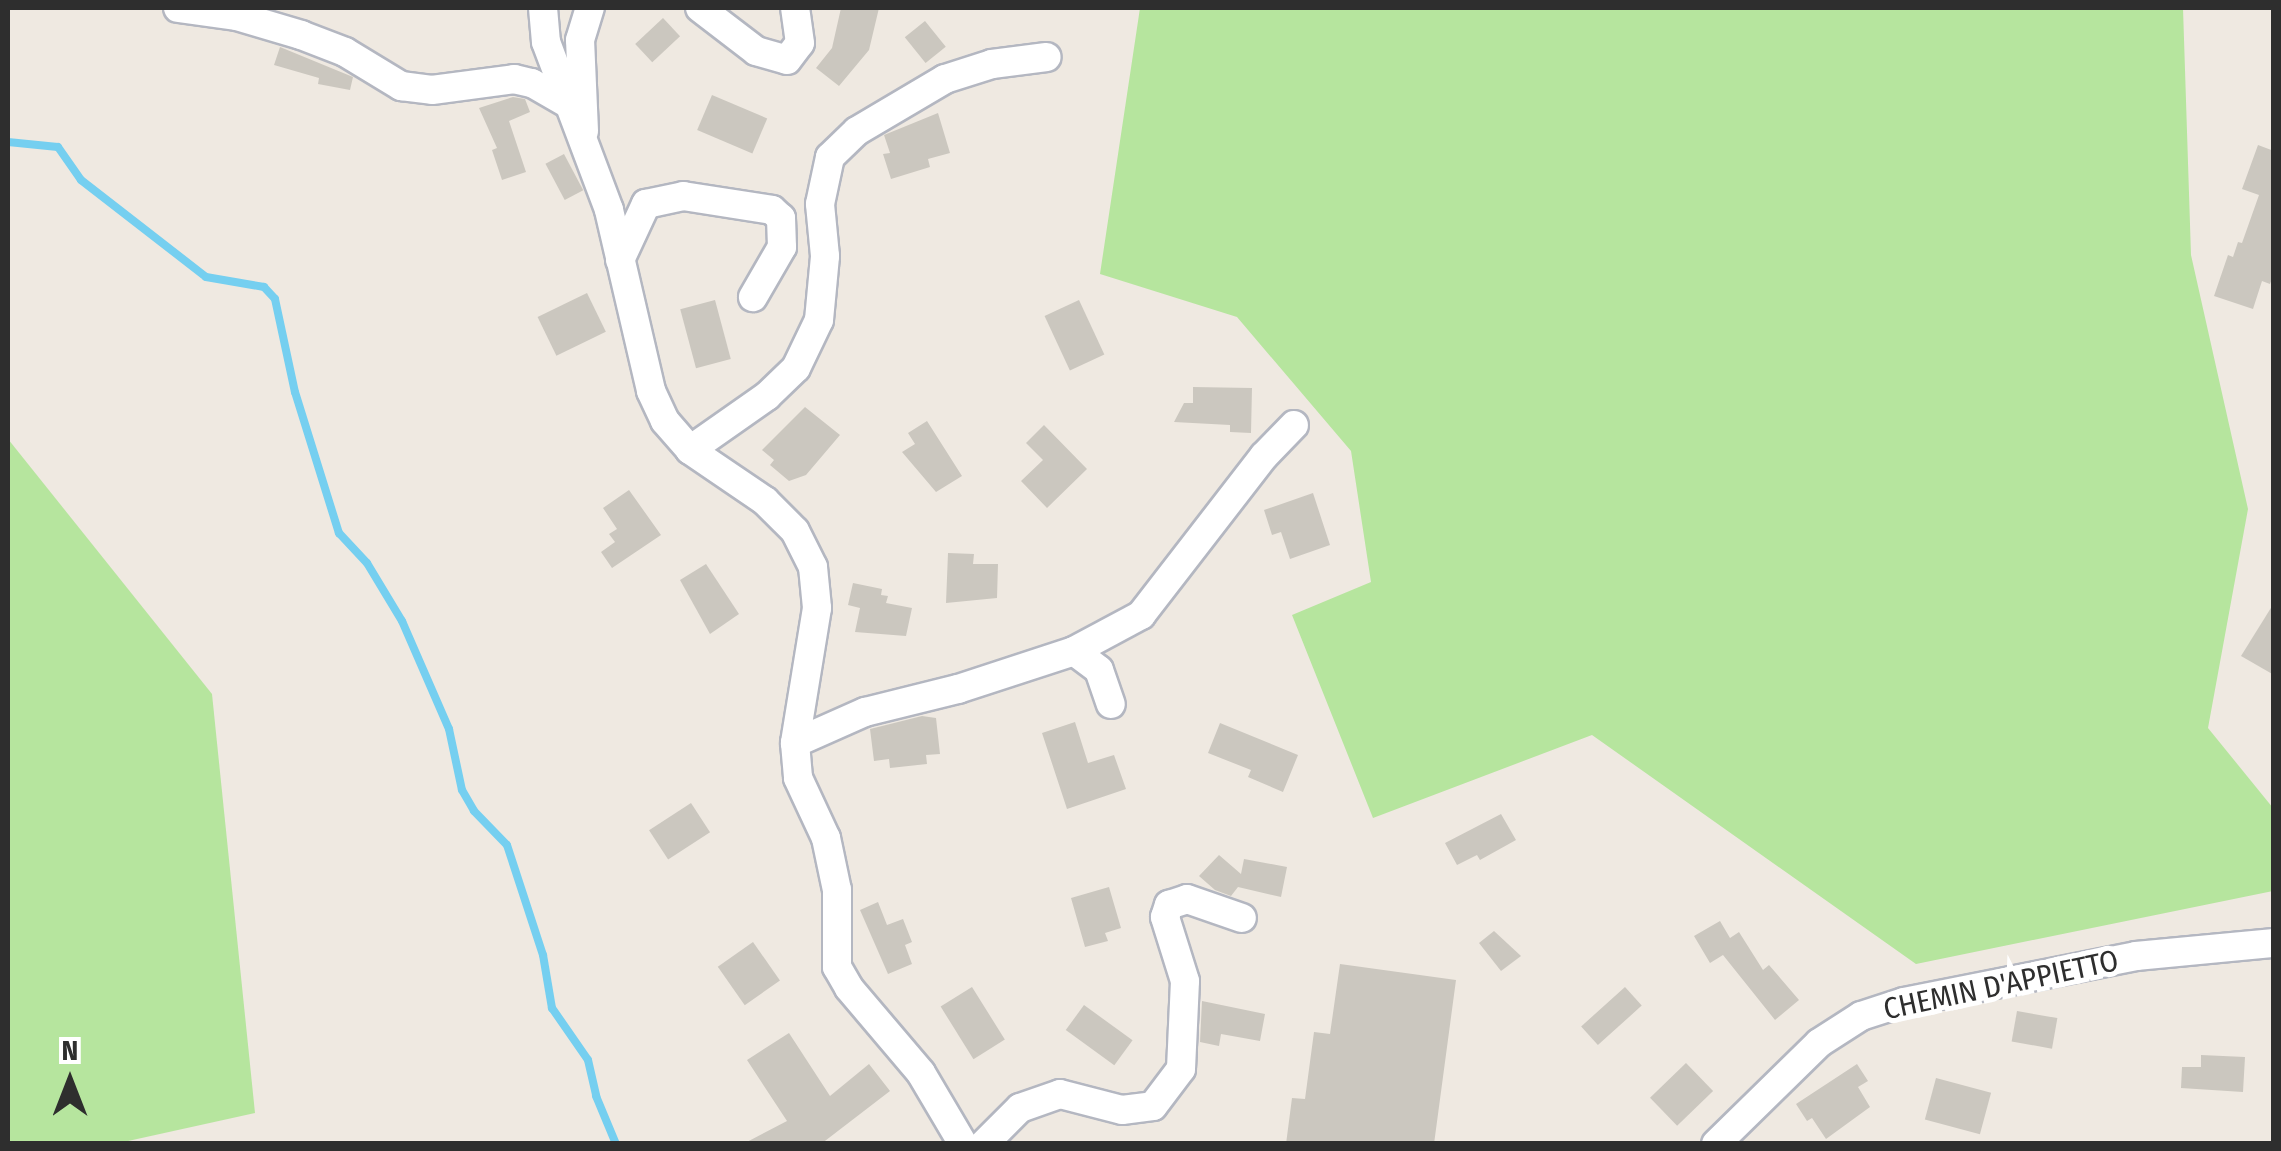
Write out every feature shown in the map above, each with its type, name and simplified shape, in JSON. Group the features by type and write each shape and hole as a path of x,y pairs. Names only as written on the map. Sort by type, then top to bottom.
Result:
{"street":[{"path":"178,8 237,16 301,35 345,52 401,86 432,90 514,79 532,83 565,102"},
{"path":"543,8 546,42 565,102 584,137 609,210 652,391 665,421 690,450 764,501 795,531 813,567 817,608 795,743 798,778 826,838 837,890 838,967 850,988 921,1073 963,1144"},
{"path":"584,137 580,40 590,8"},
{"path":"700,8 756,51 787,60 800,43 796,8"},
{"path":"690,450 768,396 796,368 819,320 825,256 820,204 830,157 857,131 944,80 992,64 1047,57"},
{"path":"620,260 646,204 683,196 772,210 781,218 782,248 753,297"},
{"path":"795,743 864,712 958,689 1074,651 1141,615 1264,456 1294,424"},
{"path":"1074,651 1098,670 1110,704"},
{"path":"984,1144 1020,1108 1060,1094 1122,1110 1153,1106 1181,1069 1185,981 1164,917 1169,905 1187,898 1242,918"},
{"name":"CHEMIN D'APPIETTO","path":"1716,1144 1819,1042 1862,1016 1904,1002 2136,956 2274,943"}],"green space":[{"path":"1140,8 2183,8 2191,255 2248,509 2208,728 2273,808 2273,891 1916,964 1592,735 1373,818 1292,615 1371,582 1351,451 1237,317 1100,274"},
{"path":"8,439 212,694 255,1113 119,1143 8,1143"}],"building":[{"path":"841,8 879,8 869,50 839,86 816,68 832,48"},
{"path":"663,18 680,36 652,62 635,44"},
{"path":"925,21 946,47 926,63 905,37"},
{"path":"280,47 353,77 350,90 318,84 319,78 274,65"},
{"path":"712,95 767,118 752,153 697,130"},
{"path":"513,97 525,99 530,112 509,121 526,172 502,180 492,150 497,148 479,108"},
{"path":"938,113 950,153 928,159 930,167 891,179 883,154 890,153 884,135"},
{"path":"2258,145 2274,151 2274,273 2270,284 2262,281 2253,309 2214,296 2228,255 2233,257 2238,242 2242,243 2259,195 2242,189"},
{"path":"564,154 583,190 565,200 545,164"},
{"path":"587,293 606,332 556,356 538,317"},
{"path":"715,300 731,359 696,368 680,309"},
{"path":"1079,300 1104,354 1070,370 1045,316"},
{"path":"1193,387 1252,388 1251,433 1230,432 1230,425 1174,422 1184,403 1193,403"},
{"path":"805,407 840,435 806,475 789,481 770,465 774,460 762,450"},
{"path":"927,421 962,476 936,492 902,452 915,444 908,433"},
{"path":"1044,425 1087,469 1047,508 1021,481 1043,460 1026,443"},
{"path":"629,490 661,535 612,568 601,552 615,542 609,534 617,529 603,508"},
{"path":"1313,493 1330,545 1290,559 1281,532 1272,535 1264,510"},
{"path":"948,553 974,554 973,564 998,564 997,598 946,603"},
{"path":"706,564 739,614 710,634 680,580"},
{"path":"853,583 882,589 881,595 888,596 886,603 912,608 906,636 855,632 860,608 848,605"},
{"path":"2274,603 2274,675 2241,656"},
{"path":"922,716 936,718 940,754 926,755 927,764 890,768 889,759 874,761 870,729"},
{"path":"1075,722 1088,763 1114,755 1126,789 1067,809 1042,733"},
{"path":"1220,723 1298,755 1283,792 1248,777 1251,770 1208,753"},
{"path":"691,803 710,832 668,860 649,830"},
{"path":"1501,814 1516,840 1480,860 1477,855 1457,865 1445,843"},
{"path":"1219,855 1241,874 1244,859 1287,867 1281,897 1238,887 1231,896 1215,890 1199,876"},
{"path":"1109,887 1121,928 1105,933 1108,941 1085,947 1071,898"},
{"path":"878,902 887,925 903,919 912,942 905,945 912,964 888,974 860,910"},
{"path":"1720,921 1730,938 1739,932 1763,970 1769,965 1799,1000 1775,1020 1723,955 1710,963 1694,936"},
{"path":"1494,931 1521,956 1501,971 1479,943"},
{"path":"753,942 780,981 745,1005 718,967"},
{"path":"1340,964 1456,980 1434,1144 1286,1144 1292,1098 1305,1099 1314,1032 1330,1034"},
{"path":"972,987 1005,1040 973,1059 941,1007"},
{"path":"1625,987 1642,1006 1598,1045 1581,1026"},
{"path":"1202,1001 1265,1014 1260,1041 1221,1034 1219,1046 1200,1042"},
{"path":"1084,1005 1133,1040 1114,1065 1066,1030"},
{"path":"2017,1011 2057,1018 2052,1049 2012,1042"},
{"path":"789,1033 830,1096 869,1064 890,1091 821,1144 743,1144 787,1121 747,1060"},
{"path":"2201,1055 2245,1057 2243,1092 2181,1088 2182,1067 2201,1067"},
{"path":"1686,1063 1713,1091 1677,1126 1650,1098"},
{"path":"1857,1064 1868,1081 1858,1087 1870,1107 1826,1139 1812,1118 1807,1121 1796,1104"},
{"path":"1936,1078 1991,1093 1980,1134 1925,1120"}],"waterway":[{"path":"8,142 58,147 81,180 206,277 264,287 275,299 295,392 339,533 367,563 402,621 449,729 462,790 474,811 507,845 543,955 552,1008 588,1060 596,1096 616,1144"}]}
